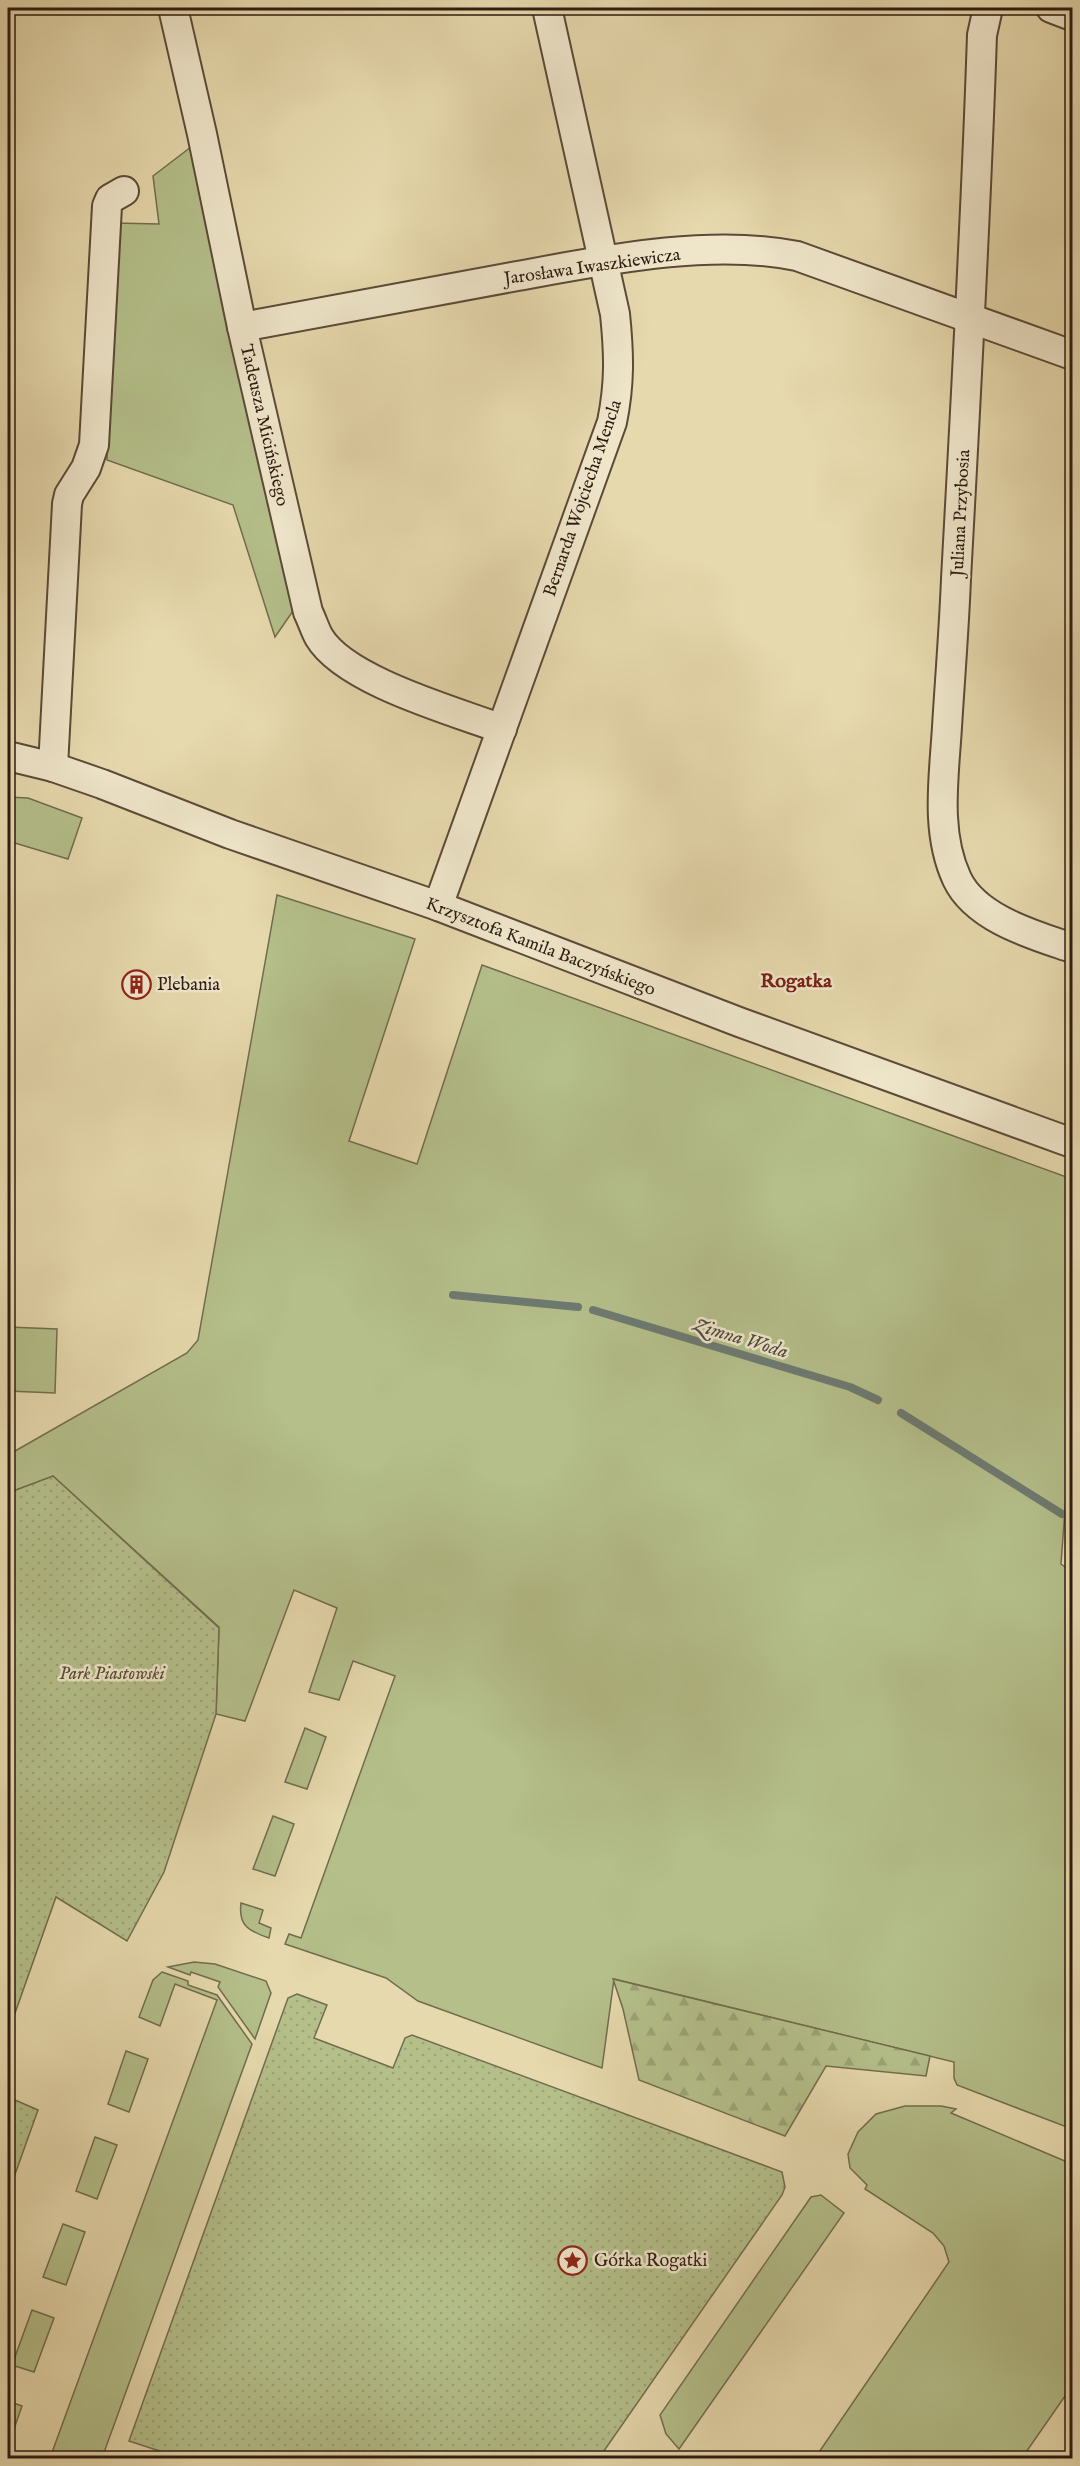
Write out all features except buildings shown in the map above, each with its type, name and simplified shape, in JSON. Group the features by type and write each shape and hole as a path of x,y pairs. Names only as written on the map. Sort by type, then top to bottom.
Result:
{"street":[{"name":"Tadeusza Micińskiego","path":"173,8 242,327 308,612 320,638 337,657 387,685 502,729"},
{"name":"Bernarda Wojciecha Mencla","path":"438,906 612,422 616,402 620,356 615,314 547,8"},
{"name":"Juliana Przybosia","path":"988,8 982,35 943,810 947,852 958,882 989,914 1020,931 1072,948"},
{"path":"1051,8 1072,16"},
{"path":"53,767 67,504 69,495 86,468 94,445 107,206 110,199 124,191"},
{"name":"Jarosława Iwaszkiewicza","path":"242,327 604,261 693,251 764,249 797,256 1072,355"},
{"name":"Krzysztofa Kamila Baczyńskiego","path":"8,756 53,767 264,846 438,906 739,1022 1072,1143"}],"green space":[{"path":"191,147 295,608 275,637 233,505 107,460 114,223 159,224 153,176"},
{"path":"8,797 28,798 82,818 68,859 8,841"},
{"path":"277,895 415,939 349,1141 417,1164 482,965 1072,1179 1072,1414 1061,1564 1072,1572 1072,2129 957,2085 954,2078 954,2062 614,1979 602,2068 418,2001 386,1978 285,1944 289,1934 301,1938 395,1676 353,1661 339,1700 309,1692 337,1608 294,1590 245,1721 216,1714 219,1627 53,1476 8,1493 8,1455 187,1353 198,1340"},
{"path":"8,1327 57,1329 55,1393 8,1391"},
{"name":"Park Piastowski","path":"53,1476 219,1628 216,1714 164,1872 127,1941 56,1897 8,2033 8,1493"},
{"path":"305,1728 326,1737 307,1789 285,1782"},
{"path":"273,1816 294,1824 275,1876 253,1869"},
{"path":"241,1903 263,1910 259,1923 271,1928 269,1938 246,1926 241,1917"},
{"path":"194,1962 215,1964 266,1981 271,1993 255,2039 218,1987 220,1982 168,1967"},
{"path":"162,1972 188,1981 188,1985 217,1995 252,2044 102,2458 50,2458 217,2000 175,1984 160,2026 139,2017 153,1980"},
{"path":"613,1979 930,2056 926,2076 826,2066 785,2136 639,2080 623,2009"},
{"path":"297,1994 327,2005 314,2038 393,2068 405,2038 412,2035 782,2172 785,2187 782,2195 599,2458 181,2458 129,2441 288,1998"},
{"path":"126,2051 148,2059 129,2112 108,2104"},
{"path":"8,2097 38,2110 8,2194"},
{"path":"905,2106 941,2106 956,2109 951,2113 1072,2164 1072,2386 1022,2458 815,2458 949,2262 944,2246 933,2233 865,2189 867,2185 850,2168 848,2154 858,2132 876,2114"},
{"path":"95,2137 117,2145 97,2199 76,2191"},
{"path":"821,2195 844,2213 679,2449 666,2434 660,2415 811,2197"},
{"path":"63,2224 85,2232 66,2285 43,2277"},
{"path":"32,2310 54,2318 34,2372 12,2365"},
{"path":"8,2401 22,2406 8,2446"}],"waterway":[{"name":"Zimna Woda","path":"453,1295 578,1307"},
{"name":"Zimna Woda","path":"593,1310 850,1387 878,1400"},
{"name":"Zimna Woda","path":"901,1413 1062,1514"}],"place":[{"name":"Plebania","path":"136,984"},
{"name":"Górka Rogatki","path":"573,2260"}],"district":[{"name":"Rogatka","path":"796,980"}]}
